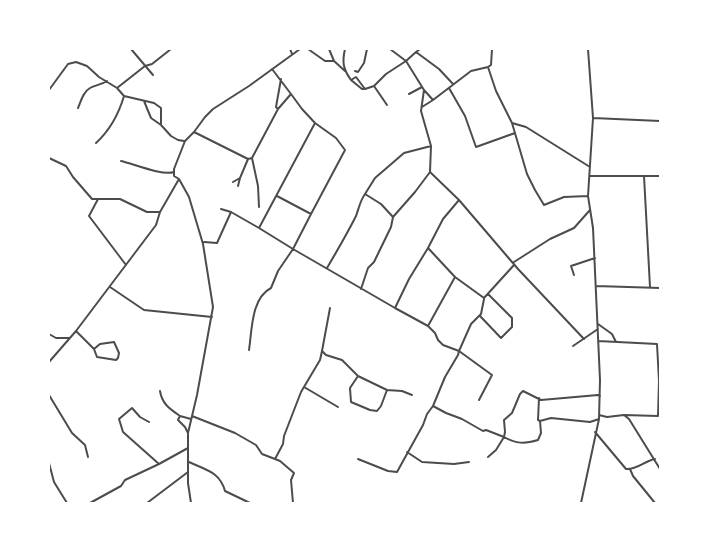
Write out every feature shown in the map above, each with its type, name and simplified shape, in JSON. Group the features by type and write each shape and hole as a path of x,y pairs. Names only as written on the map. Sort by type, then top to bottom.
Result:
{"street":[{"path":"132,49 153,76"},
{"path":"117,88 171,49"},
{"path":"290,49 292,54"},
{"path":"191,503 188,483 188,433 213,307 203,242 189,197 179,179 174,176 174,172 185,141 213,110 300,49"},
{"path":"308,49 325,61 334,61"},
{"path":"329,49 334,61 362,89 374,86 379,80 420,49"},
{"path":"345,49 342,62 345,71"},
{"path":"355,72 358,72 363,66 367,49"},
{"path":"390,49 406,61 424,90 433,100"},
{"path":"492,49 490,65 488,67 496,92 512,123 527,174 544,205 564,197 588,196"},
{"path":"581,503 599,419 600,396 595,258 588,196 592,118 588,49"},
{"path":"416,52 439,68 454,84"},
{"path":"49,90 68,64 76,62 87,66 99,77 117,88 124,96 154,103 161,108"},
{"path":"422,107 471,71 488,67"},
{"path":"249,350 257,303 267,290 271,288 278,271 293,249 345,150 336,138 315,123 302,109 272,69"},
{"path":"351,80 356,77 365,89"},
{"path":"278,109 276,106 281,79"},
{"path":"78,108 83,96 90,88 101,86 107,81"},
{"path":"374,86 387,104"},
{"path":"409,94 422,87"},
{"path":"449,88 465,116 476,147 514,133"},
{"path":"362,289 368,268 391,227 393,217 430,172 431,146 422,118 424,90"},
{"path":"259,206 257,176 252,158 278,109 291,94"},
{"path":"96,143 104,135 117,114 124,96"},
{"path":"144,101 151,118 171,136 185,141"},
{"path":"161,125 162,102"},
{"path":"592,118 660,121"},
{"path":"259,228 315,123"},
{"path":"512,123 526,127 590,167"},
{"path":"194,132 248,159 252,158"},
{"path":"327,268 357,213 361,200 375,178 404,153 431,146"},
{"path":"49,158 66,166 92,199 120,199 147,212 160,212"},
{"path":"238,186 248,159"},
{"path":"121,161 171,174 174,172"},
{"path":"430,172 459,200 584,339"},
{"path":"589,176 660,176"},
{"path":"644,176 650,287"},
{"path":"233,182 240,178"},
{"path":"49,362 76,331 156,225 160,212 179,179"},
{"path":"365,194 381,204 393,217"},
{"path":"277,196 311,214"},
{"path":"98,199 89,216 126,265"},
{"path":"395,308 443,219 459,200"},
{"path":"221,209 231,212 428,326 443,345 459,350 492,376 479,400"},
{"path":"358,458 388,471 397,472 433,406 445,377 458,355 472,324 480,316 484,298 514,263 550,239 574,228 590,210"},
{"path":"203,242 217,243 231,212"},
{"path":"428,248 455,277 484,298"},
{"path":"574,275 571,266 595,258"},
{"path":"428,326 455,277"},
{"path":"596,286 660,288"},
{"path":"110,287 144,310 212,318"},
{"path":"480,316 501,338 512,327 512,318 488,294"},
{"path":"275,459 283,444 284,436 304,387 320,360 330,308"},
{"path":"598,324 612,334 616,342"},
{"path":"573,346 598,329"},
{"path":"76,331 94,349 98,356 116,360 120,353 114,342 100,344 94,349"},
{"path":"49,334 56,338 70,338"},
{"path":"598,341 659,344 658,416 624,415 606,417 599,415"},
{"path":"322,351 326,355 342,360 358,376 387,390 402,391 412,395"},
{"path":"358,376 350,388 351,402 377,411 387,390"},
{"path":"304,387 338,407"},
{"path":"160,391 161,400 180,416 192,418 235,433 256,445 262,454 280,461 294,473 291,480 293,503"},
{"path":"488,457 496,450 504,437 506,432 504,420 512,413 520,394 523,392 528,392 542,400 600,396"},
{"path":"49,394 72,433 85,445 88,457"},
{"path":"433,406 484,431 486,430 513,442 526,444 538,440 541,433 540,421 538,420 539,398"},
{"path":"149,422 140,417 132,408 119,419 124,432 159,464"},
{"path":"624,415 629,419 660,469"},
{"path":"180,416 178,420 186,427 188,433"},
{"path":"540,421 551,418 590,422 599,419"},
{"path":"595,432 626,469 654,459"},
{"path":"90,503 122,486 125,480 188,448"},
{"path":"408,452 422,462 454,464 469,462"},
{"path":"188,462 214,473 222,481 225,491 250,503"},
{"path":"49,463 54,482 67,503"},
{"path":"630,469 633,476 655,503"},
{"path":"147,503 188,472"}]}
